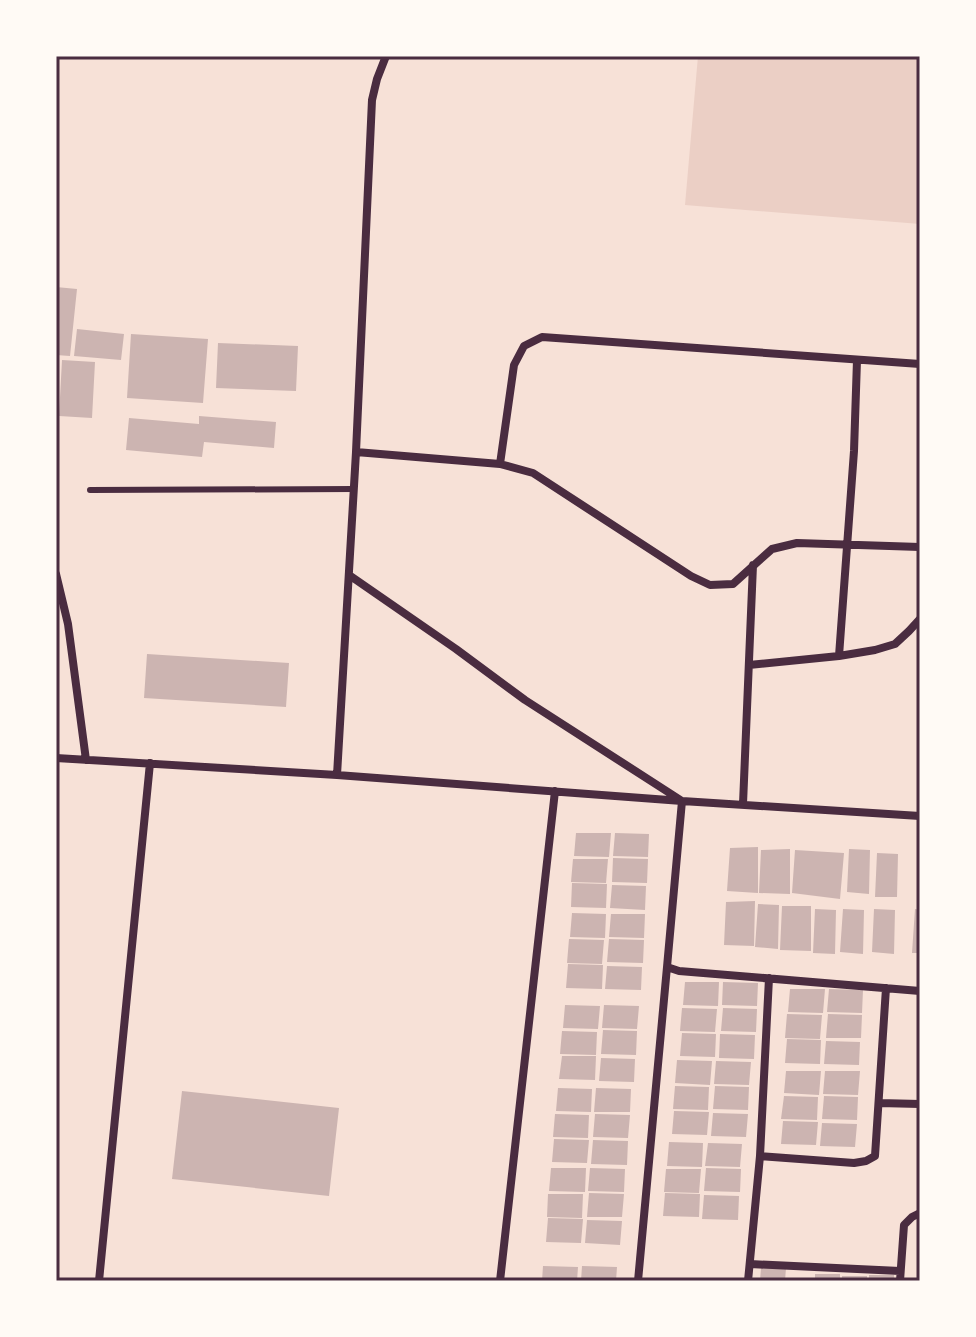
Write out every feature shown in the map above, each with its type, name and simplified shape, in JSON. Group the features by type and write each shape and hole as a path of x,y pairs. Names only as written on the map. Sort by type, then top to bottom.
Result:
{"street":[{"path":"337,775 356,452 371,113 377,79 386,56"},
{"path":"500,464 514,365 524,346 542,337 920,364"},
{"path":"839,656 857,360"},
{"path":"356,452 500,464 533,473 691,576 710,585 733,584 772,549 797,543 920,547"},
{"path":"743,804 753,565"},
{"path":"56,574 68,624 86,760"},
{"path":"349,575 525,700 682,801"},
{"path":"749,665 875,650 895,644 920,619"},
{"path":"56,758 920,816"},
{"path":"99,1281 150,763"},
{"path":"500,1281 555,791"},
{"path":"638,1281 682,801"},
{"path":"667,967 679,971 920,991"},
{"path":"748,1281 760,1156 769,978"},
{"path":"760,1156 854,1163 875,1156 886,988"},
{"path":"879,1103 920,1104"},
{"path":"750,1264 900,1276 904,1225 920,1213"}],"lane":[{"path":"90,490 354,489"}],"shaded area":[{"path":"698,56 920,56 920,224 685,205"}],"building":[{"path":"56,287 77,289 70,356 56,355"},
{"path":"77,329 124,334 121,360 74,356"},
{"path":"131,334 208,339 203,403 127,398"},
{"path":"218,343 298,346 296,391 216,388"},
{"path":"62,360 95,362 92,418 59,416"},
{"path":"199,416 276,422 274,448 204,442 202,457 126,450 129,418 199,424"},
{"path":"147,654 289,663 286,707 144,698"},
{"path":"576,833 611,833 609,857 574,856"},
{"path":"615,833 649,834 648,857 613,856"},
{"path":"758,847 758,893 727,891 730,848"},
{"path":"790,849 790,894 759,893 761,850"},
{"path":"849,849 870,850 869,894 847,892"},
{"path":"795,850 844,853 840,899 792,893"},
{"path":"877,853 898,854 897,897 875,897"},
{"path":"613,858 648,859 647,883 612,882"},
{"path":"573,859 608,859 606,883 571,882"},
{"path":"572,883 607,884 606,908 571,907"},
{"path":"612,885 646,886 645,910 610,908"},
{"path":"755,901 754,946 724,945 726,902"},
{"path":"758,904 779,905 778,949 755,947"},
{"path":"782,906 811,906 811,951 780,950"},
{"path":"815,909 836,910 835,954 813,953"},
{"path":"843,909 864,910 863,954 840,952"},
{"path":"874,909 895,910 894,954 872,952"},
{"path":"915,909 920,910 920,953 912,953"},
{"path":"572,913 606,914 605,938 570,937"},
{"path":"611,914 645,914 644,938 609,937"},
{"path":"569,939 604,940 602,964 567,963"},
{"path":"609,939 644,940 643,963 607,962"},
{"path":"568,964 603,965 602,989 566,988"},
{"path":"607,966 642,967 641,990 605,989"},
{"path":"685,982 719,982 718,1006 683,1005"},
{"path":"723,982 758,983 757,1006 722,1005"},
{"path":"790,989 825,989 823,1013 788,1012"},
{"path":"829,989 863,990 862,1013 827,1012"},
{"path":"565,1005 600,1006 598,1029 563,1028"},
{"path":"604,1005 639,1006 637,1029 602,1028"},
{"path":"682,1008 717,1009 715,1032 680,1031"},
{"path":"723,1008 757,1009 756,1032 721,1031"},
{"path":"787,1014 822,1015 820,1039 785,1038"},
{"path":"828,1014 862,1015 861,1038 826,1038"},
{"path":"603,1030 637,1031 636,1055 601,1054"},
{"path":"562,1031 597,1032 596,1055 560,1054"},
{"path":"682,1033 716,1034 715,1057 680,1056"},
{"path":"720,1034 755,1035 754,1059 719,1058"},
{"path":"787,1039 821,1040 820,1064 785,1063"},
{"path":"826,1041 860,1042 859,1065 824,1064"},
{"path":"562,1056 596,1056 595,1080 559,1079"},
{"path":"601,1058 635,1059 634,1082 599,1081"},
{"path":"677,1060 712,1061 710,1085 675,1083"},
{"path":"716,1061 751,1062 749,1085 714,1084"},
{"path":"786,1071 821,1071 819,1095 784,1093"},
{"path":"825,1071 860,1071 858,1095 823,1094"},
{"path":"675,1086 709,1087 708,1110 673,1109"},
{"path":"715,1086 749,1087 748,1110 713,1109"},
{"path":"558,1088 592,1089 591,1112 556,1111"},
{"path":"596,1088 631,1089 630,1112 594,1112"},
{"path":"182,1091 339,1108 329,1196 172,1179"},
{"path":"784,1096 818,1097 817,1120 781,1119"},
{"path":"824,1096 858,1097 857,1120 822,1119"},
{"path":"674,1111 709,1112 707,1135 672,1134"},
{"path":"713,1113 748,1114 746,1137 711,1136"},
{"path":"555,1114 589,1115 588,1138 553,1137"},
{"path":"595,1114 630,1115 628,1138 593,1137"},
{"path":"783,1121 818,1122 816,1145 781,1144"},
{"path":"822,1123 857,1124 855,1147 820,1146"},
{"path":"554,1139 589,1140 587,1163 552,1162"},
{"path":"593,1140 628,1141 627,1165 591,1164"},
{"path":"669,1142 703,1143 702,1167 667,1166"},
{"path":"708,1143 742,1144 740,1167 705,1166"},
{"path":"551,1168 586,1168 585,1192 549,1191"},
{"path":"590,1168 625,1169 624,1192 588,1191"},
{"path":"706,1168 741,1169 740,1192 704,1191"},
{"path":"666,1169 701,1169 699,1193 664,1192"},
{"path":"589,1193 624,1194 622,1217 587,1217"},
{"path":"665,1193 700,1194 699,1217 663,1216"},
{"path":"548,1194 583,1194 582,1218 547,1217"},
{"path":"704,1195 739,1196 738,1220 702,1219"},
{"path":"548,1218 583,1219 581,1243 546,1242"},
{"path":"587,1220 622,1221 620,1245 585,1243"},
{"path":"543,1266 578,1267 577,1281 542,1281"},
{"path":"582,1266 617,1267 616,1281 581,1281"},
{"path":"761,1268 786,1268 785,1281 760,1281"},
{"path":"815,1274 840,1274 840,1281 815,1281"},
{"path":"869,1275 894,1275 894,1281 869,1281"},
{"path":"842,1276 867,1276 867,1281 842,1281"}]}
